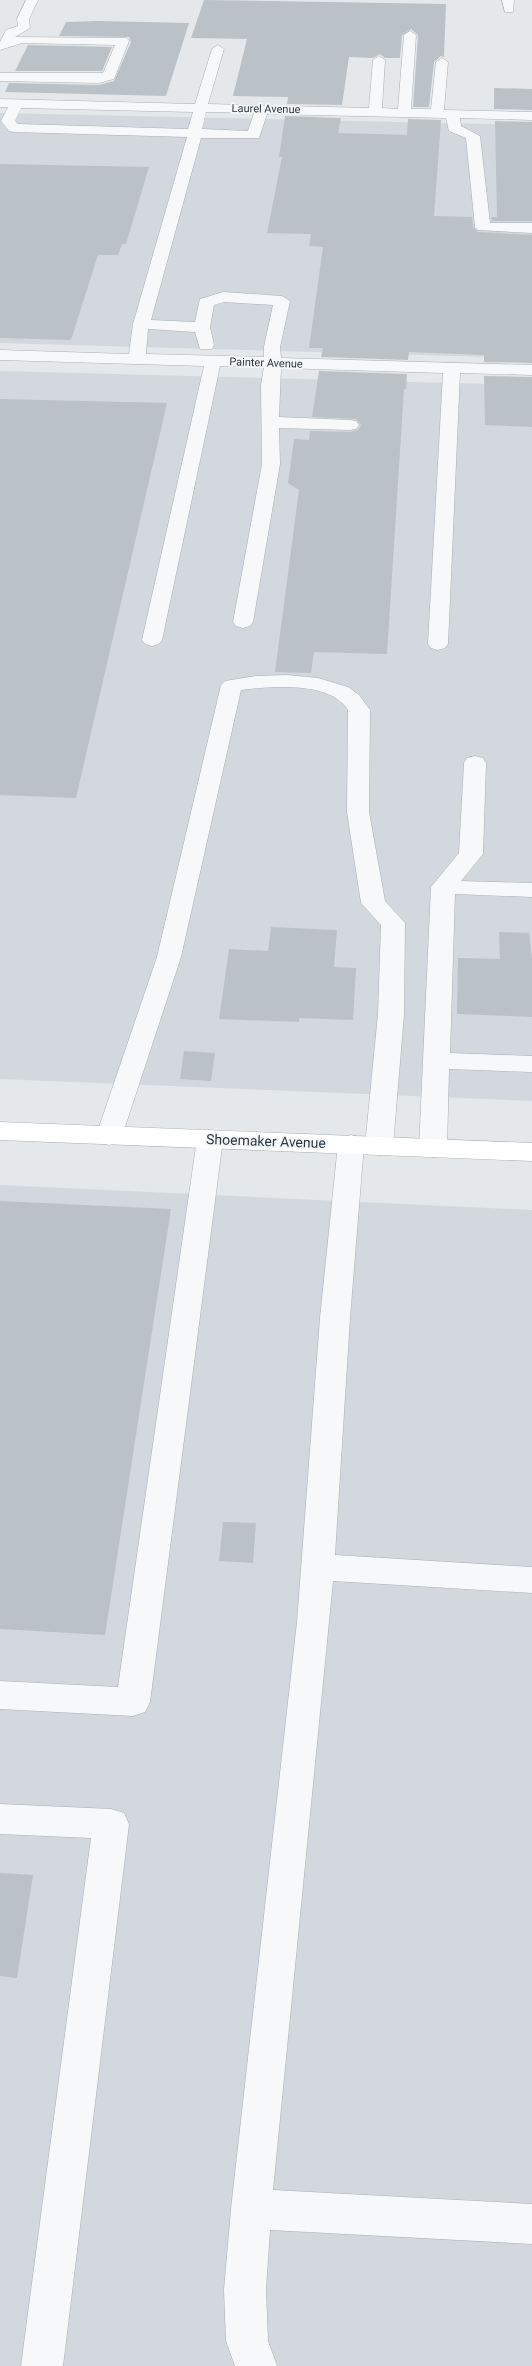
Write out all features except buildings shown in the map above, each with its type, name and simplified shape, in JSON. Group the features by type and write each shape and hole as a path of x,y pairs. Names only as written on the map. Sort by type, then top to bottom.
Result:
{"main road":[{"name":"Shoemaker Avenue","path":"0,1131 532,1152"}],"street":[{"path":"4,44 10,34 24,28 23,19 32,0"},
{"path":"404,113 410,35"},
{"path":"0,77 99,79 109,76 123,41 21,38 4,44"},
{"path":"136,359 140,343 139,332 141,324 218,49"},
{"path":"375,112 379,60"},
{"path":"437,113 442,62"},
{"name":"Laurel Avenue","path":"0,103 532,116"},
{"path":"16,104 8,121 14,128 195,134 254,135 262,109"},
{"path":"453,114 454,128 473,136 483,227 532,228"},
{"path":"152,640 210,361 202,327 206,302 223,298 282,301 272,347 274,363 270,385 272,464 243,622"},
{"path":"141,324 202,327"},
{"name":"Painter Avenue","path":"0,355 532,370"},
{"path":"438,644 452,368"},
{"path":"270,422 350,425"},
{"path":"109,1136 169,957 232,686 245,681 318,683 340,690 352,698 360,710 358,812 373,903 392,923 391,1014 380,1146"},
{"path":"433,1148 442,887 471,854 475,763"},
{"path":"442,887 532,890"},
{"path":"436,1060 532,1064"},
{"path":"0,1695 133,1702 210,1140"},
{"path":"256,2366 247,2341 245,2290 251,2208 314,1622 335,1318 351,1144"},
{"path":"318,1567 532,1580"},
{"path":"0,1819 111,1824 42,2366"},
{"path":"251,2208 532,2224"}],"shaded area":[{"path":"0,113 532,125 532,358 0,343"},
{"path":"0,371 532,385 532,1101 0,1079"},
{"path":"0,1185 532,1210 532,2366 0,2366"}]}
